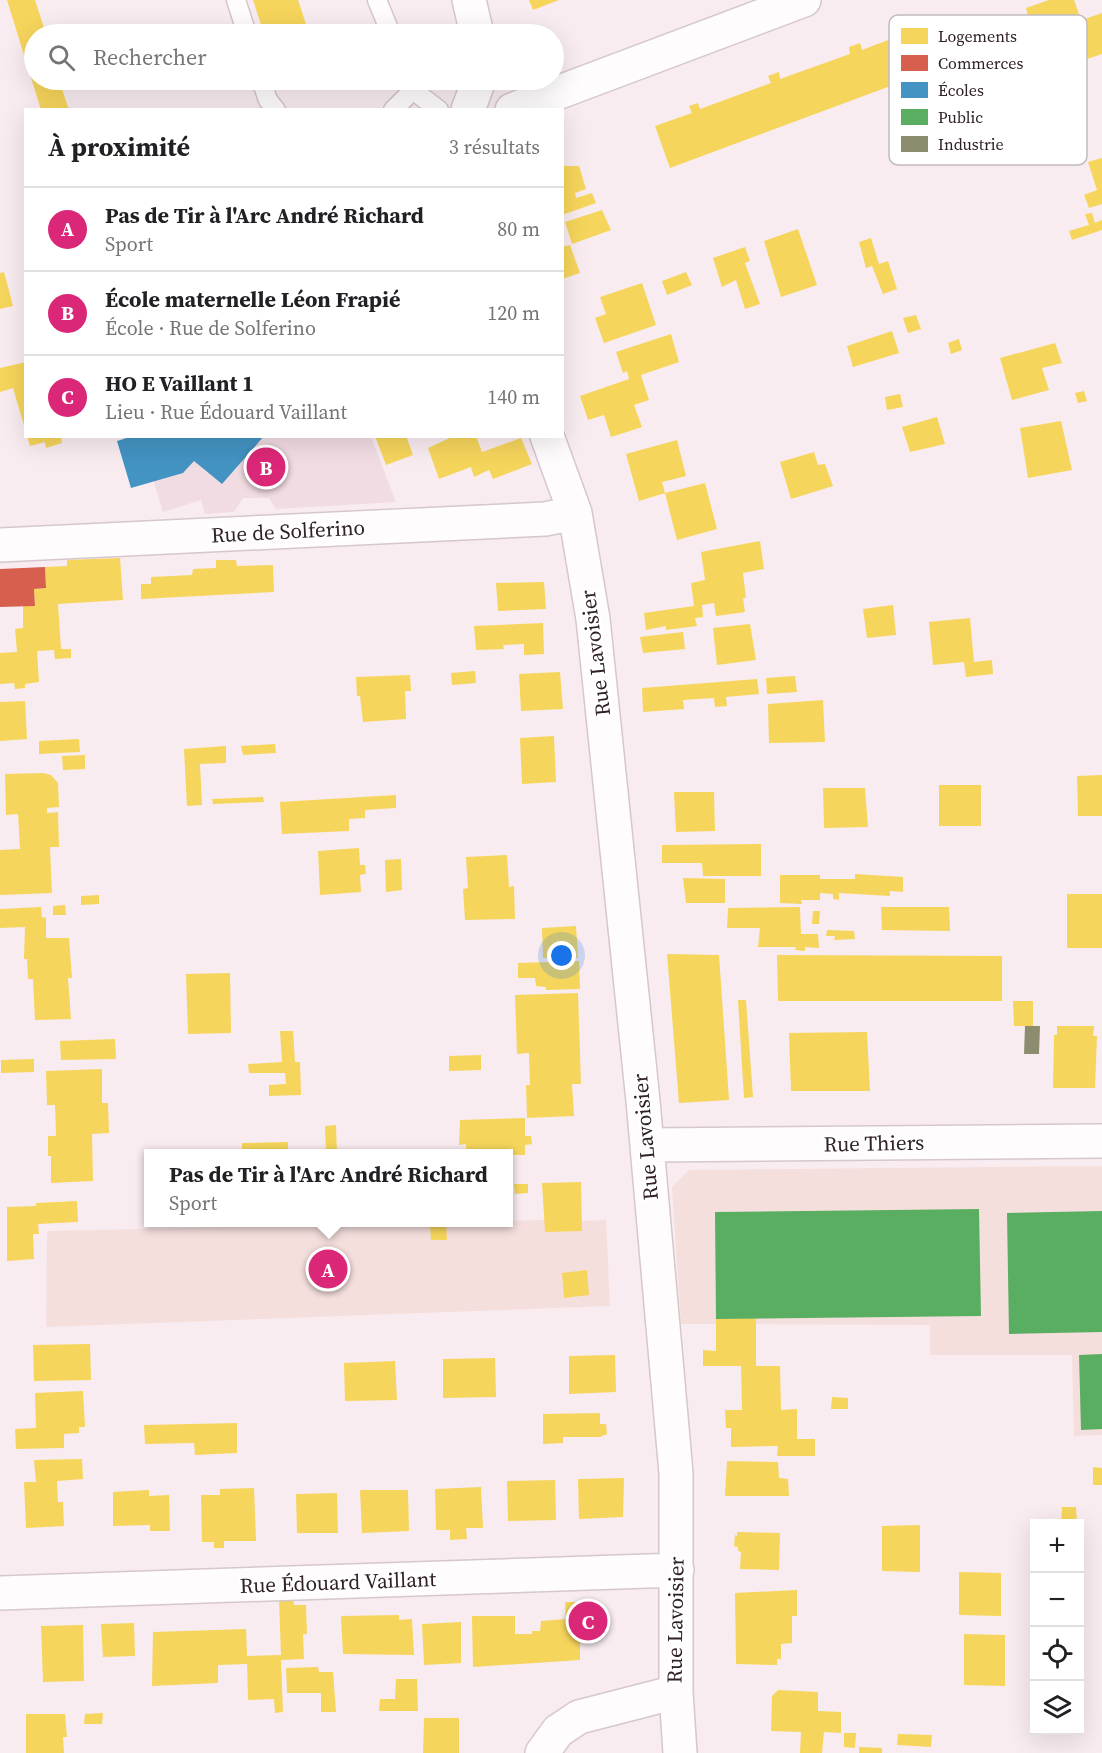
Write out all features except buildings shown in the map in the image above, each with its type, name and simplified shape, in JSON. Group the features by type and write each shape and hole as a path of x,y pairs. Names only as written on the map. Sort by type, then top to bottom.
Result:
{"street":[{"path":"469,0 475,24"},
{"path":"517,108 804,0"},
{"path":"469,108 475,90"},
{"name":"Rue Lavoisier","path":"542,1753 558,1731 579,1717 676,1692 676,1473 647,1145 593,619 575,513 548,438"},
{"name":"Rue de Solferino","path":"0,545 545,519 575,513"},
{"name":"Rue Thiers","path":"647,1145 1102,1140"},
{"name":"Rue Édouard Vaillant","path":"0,1593 676,1570"},
{"path":"676,1692 680,1753"}],"lane":[{"path":"236,0 244,24"},
{"path":"377,0 387,24"},
{"path":"264,90 274,108"},
{"path":"394,108 407,90"},
{"path":"417,90 437,108"}],"shaded area":[{"path":"140,438 371,438 396,502 276,509 269,498 243,498 234,512 205,514 201,500 163,512"},
{"path":"1102,1166 1102,1435 1074,1436 1072,1355 930,1355 930,1325 681,1324 672,1187 689,1170"},
{"path":"606,1220 610,1306 46,1327 47,1231 228,1227 513,1227 513,1221"}],"place":[{"name":"École maternelle Léon Frapié","path":"266,467"},
{"name":"Pas de Tir à l'Arc André Richard","path":"328,1269"},
{"name":"HO E Vaillant 1","path":"588,1621"}]}
